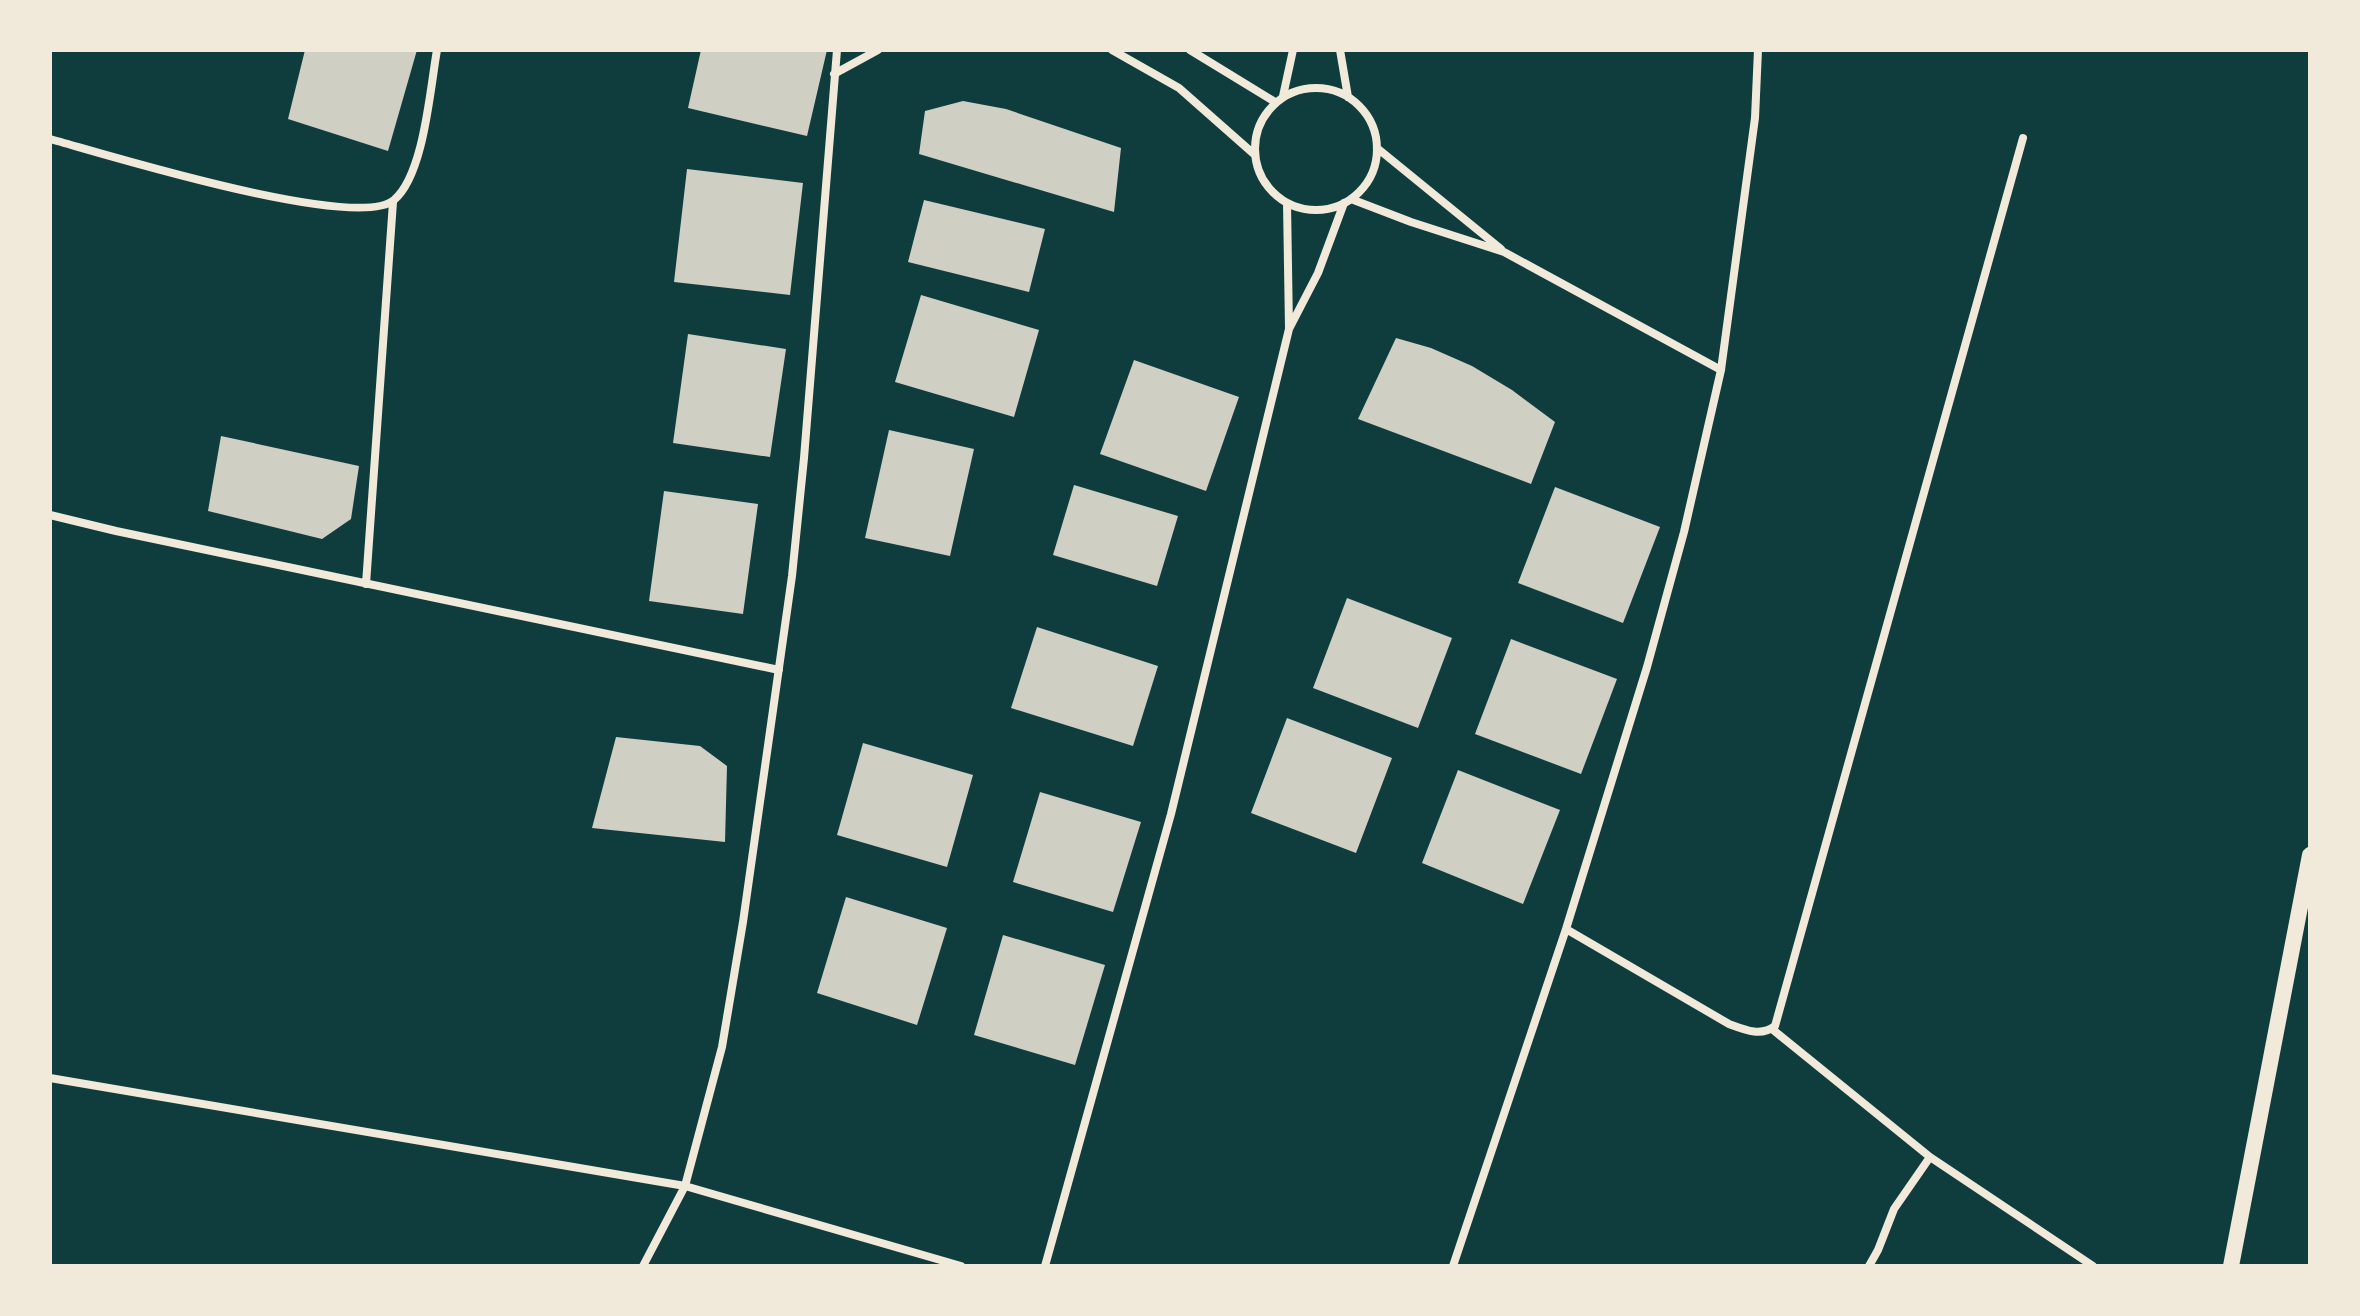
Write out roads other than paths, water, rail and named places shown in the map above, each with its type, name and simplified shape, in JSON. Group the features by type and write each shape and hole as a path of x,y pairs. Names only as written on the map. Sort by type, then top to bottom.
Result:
{"main road":[{"path":"2231,1266 2310,855"}],"street":[{"path":"50,139 286,200 364,210 381,207 393,202 406,187 419,156 437,50"},
{"path":"643,1266 685,1186 722,1047 743,922 779,670 804,458 837,50"},
{"path":"834,74 878,50"},
{"path":"1112,50 1179,88 1255,155"},
{"path":"1045,1266 1171,814 1289,329 1318,273 1347,201 1373,172 1377,148 1369,119 1348,97 1322,88 1309,88 1279,99 1190,50"},
{"path":"1293,50 1279,99 1258,126 1255,155 1260,175 1271,190 1287,203 1315,210 1347,201 1504,252 1721,370"},
{"path":"1340,50 1348,97"},
{"path":"1453,1266 1566,929 1647,667 1684,532 1721,370 1755,118 1758,50"},
{"path":"1566,929 1729,1024 1746,1031 1765,1032 1772,1029 1782,1007 2023,138"},
{"path":"1377,148 1504,252"},
{"path":"366,584 393,202"},
{"path":"1287,203 1289,329"},
{"path":"50,515 779,670"},
{"path":"1772,1029 1930,1157 2093,1266"},
{"path":"50,1078 685,1186 961,1266"},
{"path":"1869,1266 1894,1209 1930,1157"}]}
